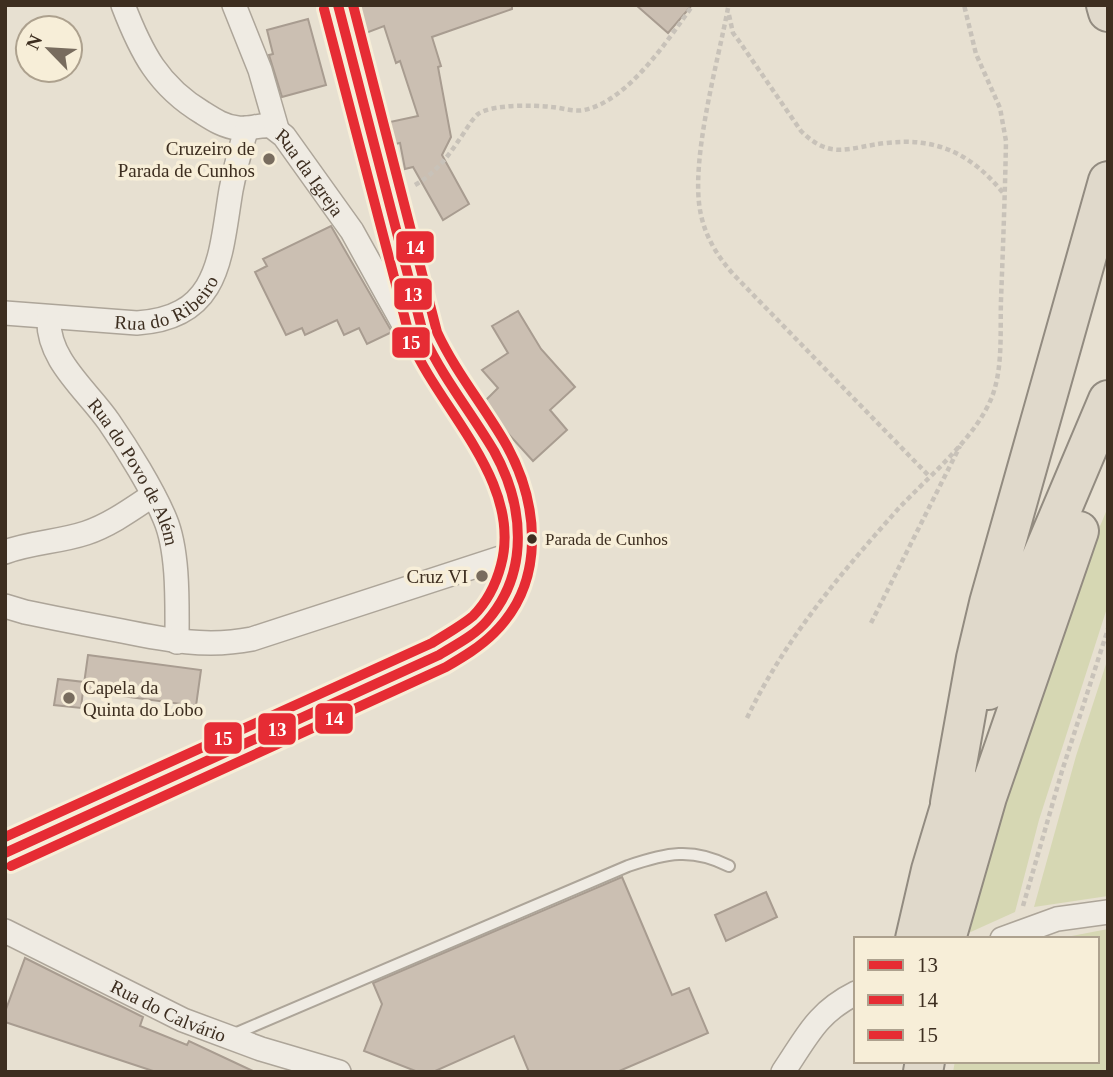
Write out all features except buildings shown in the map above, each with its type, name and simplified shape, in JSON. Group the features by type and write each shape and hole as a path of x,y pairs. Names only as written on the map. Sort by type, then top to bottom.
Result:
{"highway":[{"path":"1106,5 1108,12"},
{"path":"950,803 976,658 989,603 1108,181"},
{"path":"915,937 950,803 1008,639 1108,401"},
{"path":"946,937 987,797 1061,580 1108,453"}],"main road":[{"path":"5,853 439,655 485,624 500,606 510,586 519,552 518,513 505,472 435,363 417,313 338,5"}],"street":[{"name":"Rua da Igreja","path":"123,5 141,50 173,92 220,123 239,128 264,125 277,130 293,147 339,211 404,325 435,363"},
{"path":"234,5 260,70 277,130"},
{"name":"Rua do Ribeiro","path":"5,313 150,322 181,310 202,294 221,256 235,170 247,128"},
{"name":"Rua do Povo de Além","path":"49,317 50,334 56,352 106,418 153,495 171,535 177,642"},
{"path":"5,552 24,545 86,533 112,521 153,495"},
{"path":"5,606 177,642 216,645 252,639 519,552"},
{"path":"1009,936 1056,919 1108,912"},
{"name":"Rua do Calvário","path":"5,931 183,1020 339,1072"},
{"path":"782,1072 820,1017 829,1008 854,994"}],"lane":[{"path":"228,1037 628,866 653,858 696,853 713,857 729,866"}],"path":[{"path":"388,195 408,188 432,173 478,114 487,110 536,106 580,111 616,96 642,69 693,5"},
{"path":"747,718 772,671 809,617 864,548 964,438 985,410 996,381 1005,194 1004,124 976,54 964,5"},
{"path":"728,7 733,33 791,118 811,141 834,151 895,142 928,143 946,147 977,166 1005,194"},
{"path":"728,7 706,122 699,176 701,214 710,241 734,275 929,476"},
{"path":"871,624 964,438"},
{"path":"1009,936 1108,629"}],"green space":[{"path":"1108,507 1108,605 1039,820 1015,912 964,935 1036,680"},
{"path":"1108,658 1108,896 1034,907 1076,756"},
{"path":"1108,929 1108,1072 953,1072 955,1063 1099,1063 1099,937 1066,937"}],"transit line":[{"name":"13","path":"5,853 439,655 464,640 487,621 501,602 510,581 518,538 512,493 494,451 424,337 338,5"},
{"name":"14","path":"11,866 446,667 494,633 511,613 522,591 532,542 526,493 507,446 437,332 353,5"},
{"name":"15","path":"5,837 432,643 473,616 487,599 496,579 505,535 500,505 490,477 475,449 424,368 411,342 324,9"}],"place":[{"name":"Cruzeiro de Parada de Cunhos","path":"269,159"},
{"name":"Parada de Cunhos","path":"532,539"},
{"name":"Cruz VI","path":"482,576"},
{"name":"Capela da Quinta do Lobo","path":"69,698"}]}
